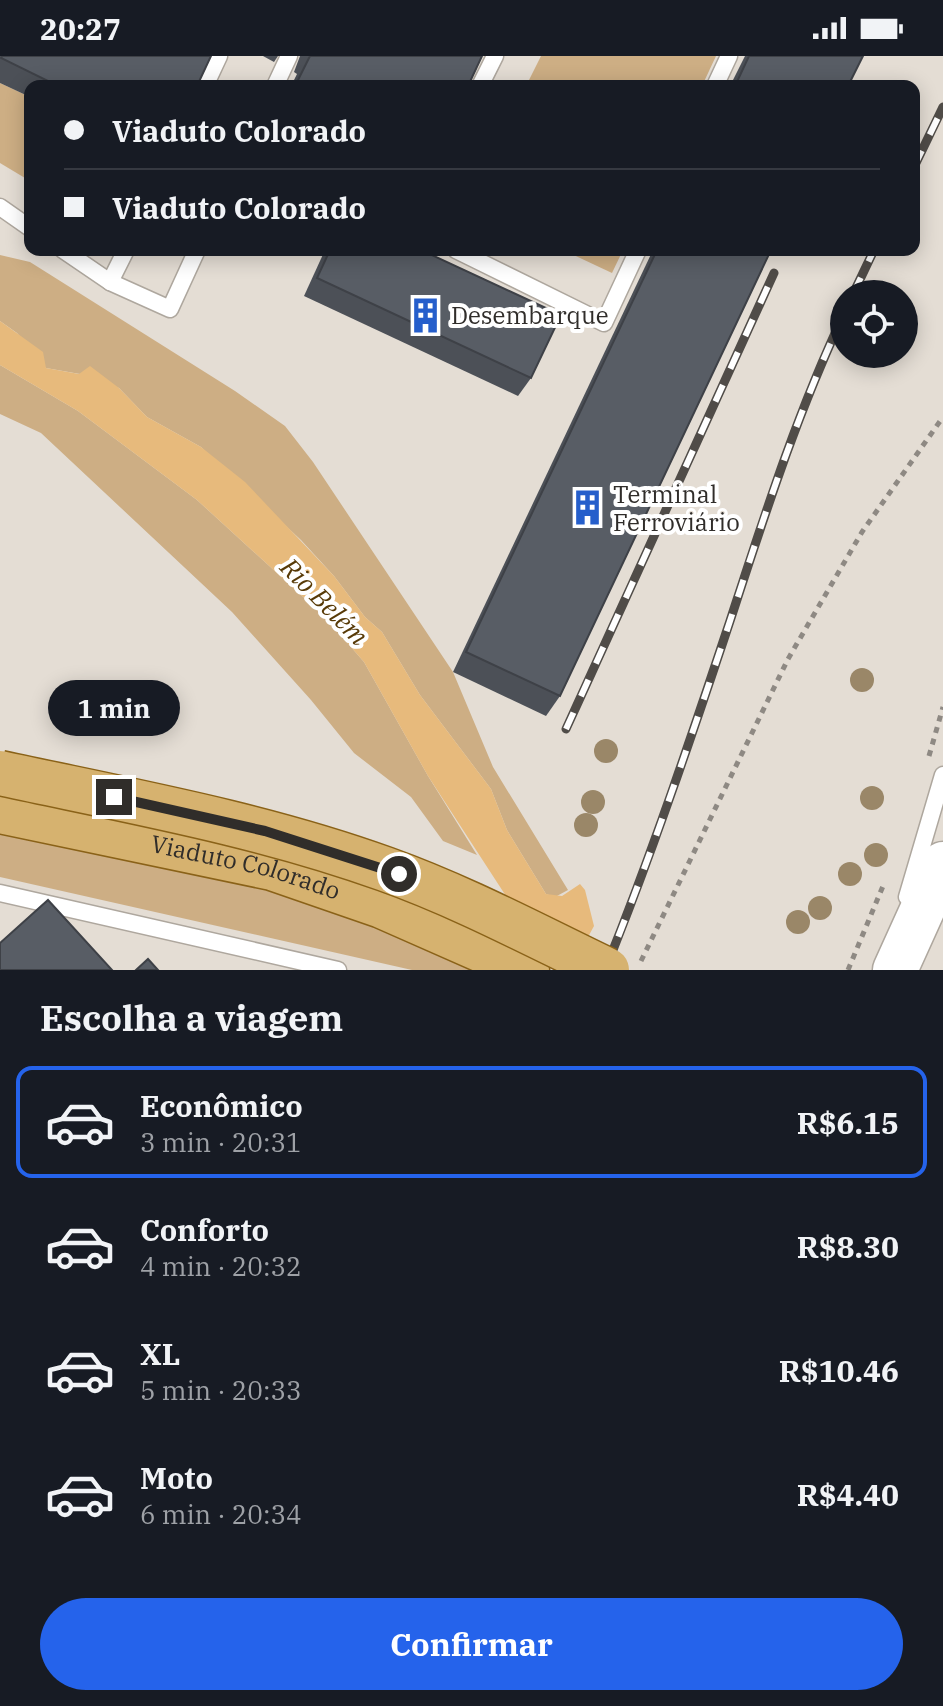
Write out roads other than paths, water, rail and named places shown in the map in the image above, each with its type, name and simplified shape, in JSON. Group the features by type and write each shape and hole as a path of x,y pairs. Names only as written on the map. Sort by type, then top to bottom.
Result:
{"main road":[{"name":"Viaduto Colorado","path":"0,773 200,815 336,853 456,898 607,970"},
{"name":"Viaduto Colorado","path":"0,811 272,868 382,906 527,970"},
{"path":"895,970 943,864"}],"lane":[{"path":"208,80 219,56"},
{"path":"278,80 289,56"},
{"path":"483,80 495,56"},
{"path":"718,80 729,56"},
{"path":"0,207 24,224"},
{"path":"72,256 110,282 170,309 194,256"},
{"path":"110,282 123,256"},
{"path":"468,256 604,323 635,256"},
{"path":"885,970 943,775"},
{"path":"0,893 338,970"}],"water":[{"name":"Rio Belém","path":"0,321 43,352 46,368 79,374 90,366 119,388 147,417 201,447 245,482 334,576 365,617 382,632 420,695 491,789 507,830 546,894 562,896 580,884 585,890 594,926 588,937 545,956 428,776 364,662 324,616 197,500 78,411 0,365"}],"railway":[{"path":"920,155 943,107"},
{"path":"860,280 871,256"},
{"path":"566,729 774,273"},
{"path":"605,970 670,797 782,466 830,344"}],"place":[{"name":"Desembarque","path":"425,315"},
{"name":"Terminal Ferroviário","path":"587,508"}]}
